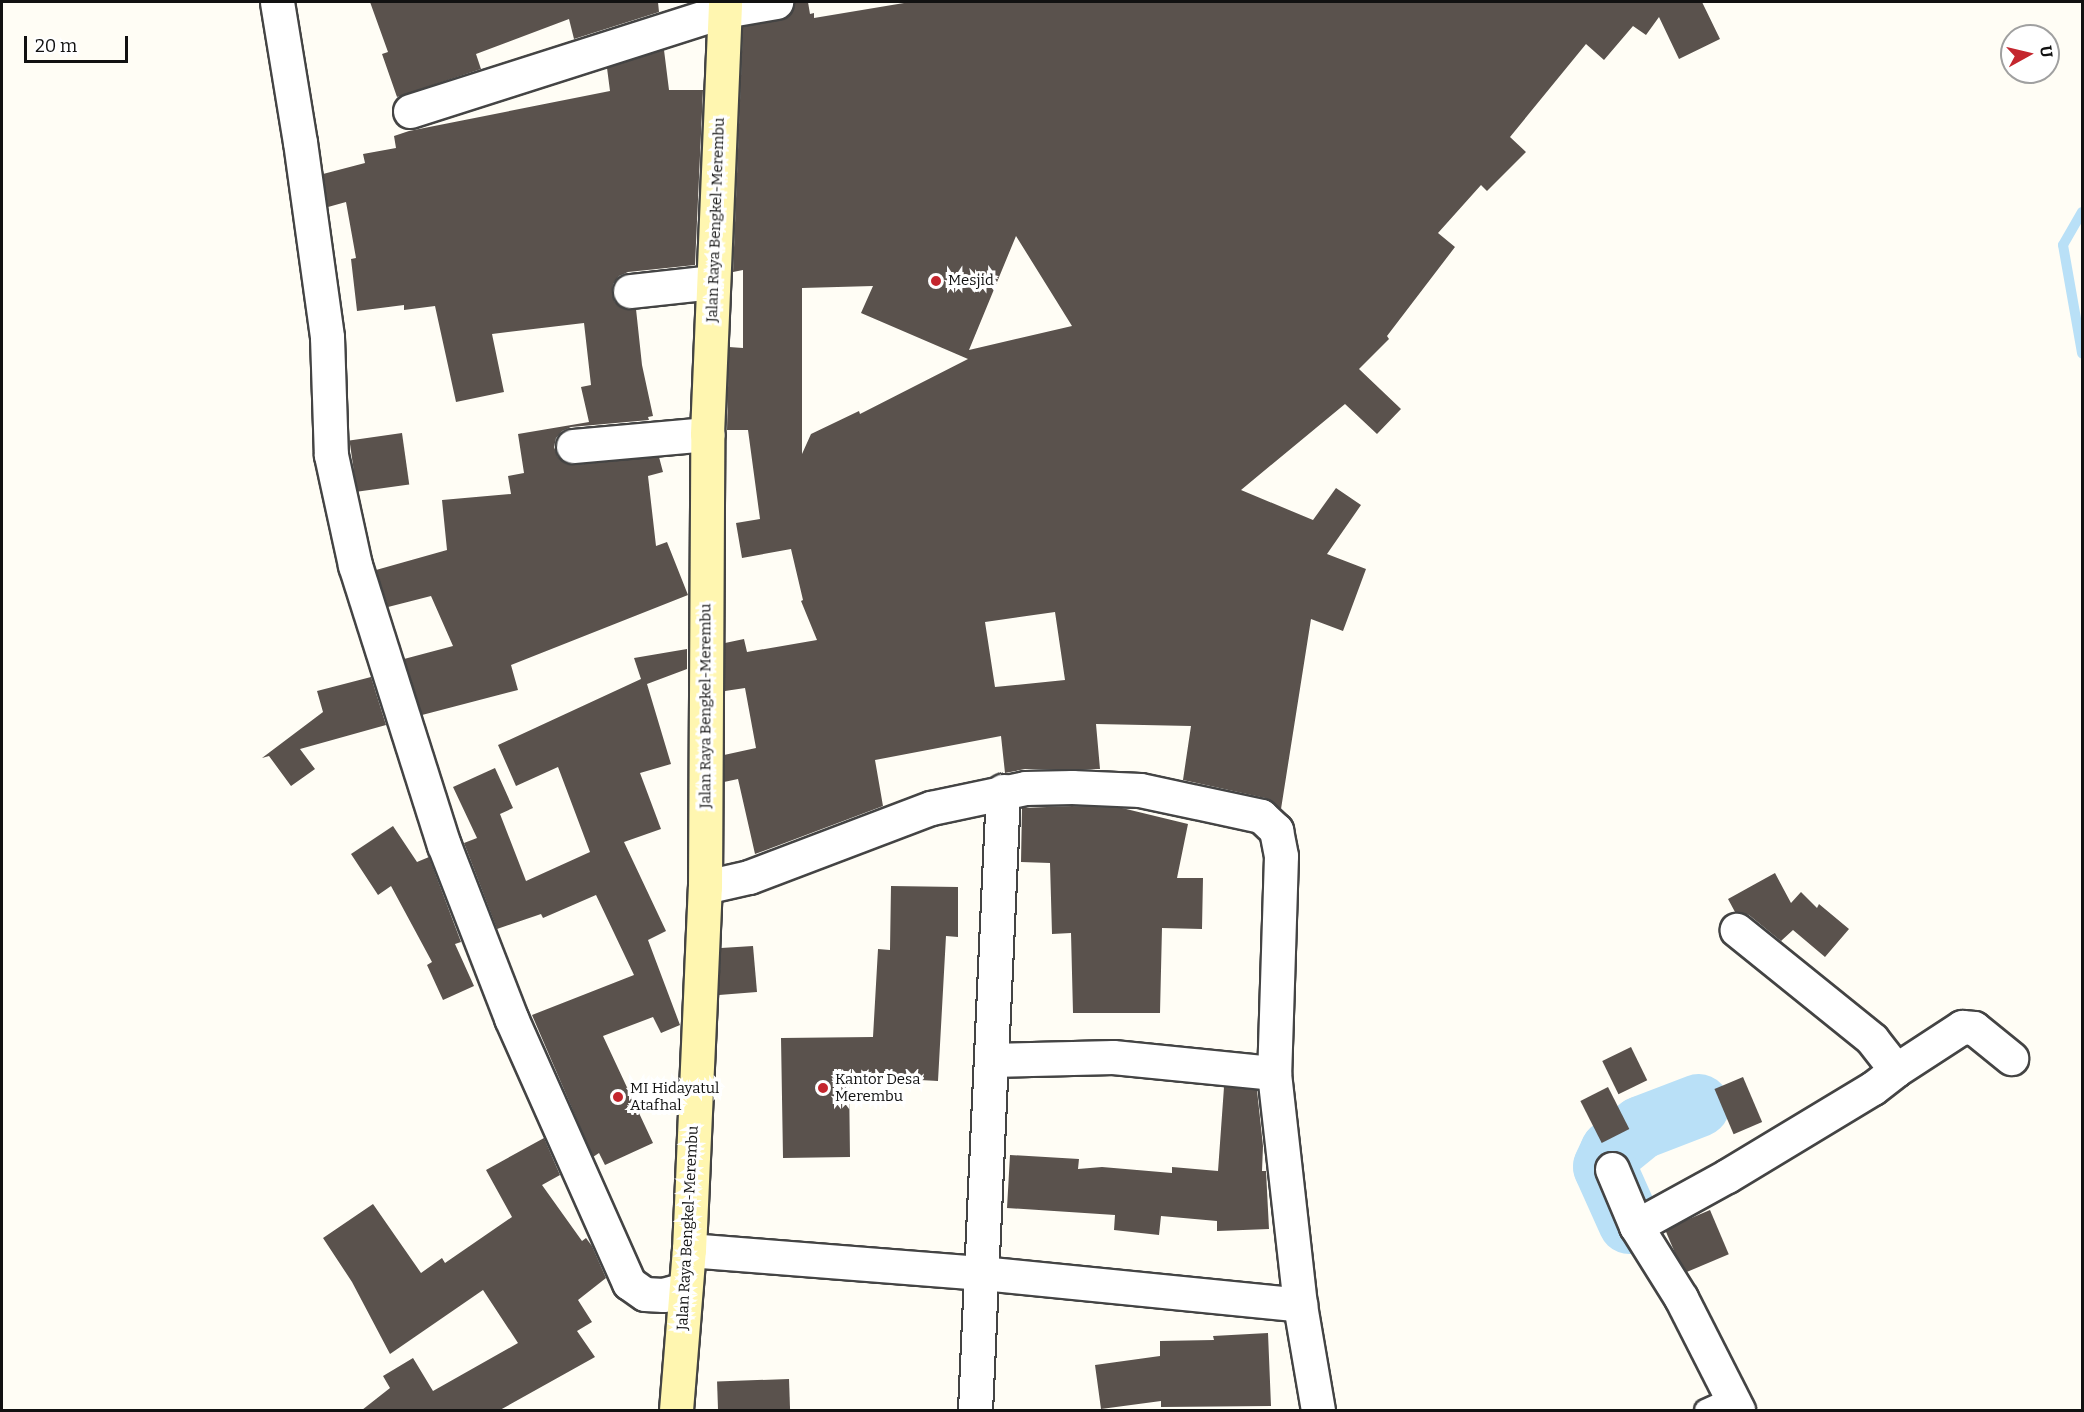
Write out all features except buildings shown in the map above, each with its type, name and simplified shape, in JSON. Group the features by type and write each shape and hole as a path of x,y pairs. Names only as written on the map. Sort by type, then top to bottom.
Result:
{"street":[{"path":"277,2 300,142 327,337 331,455 355,565 444,845 511,1018 629,1283 645,1294 663,1295 685,1289"},
{"path":"410,111 724,6 776,2"},
{"name":"Jalan Raya Bengkel-Merembu","path":"676,1410 689,1250 705,887 707,434 724,6"},
{"path":"630,291 713,282"},
{"path":"573,446 707,434"},
{"path":"705,887 749,878 931,808 1003,791 1072,787 1140,790 1261,816 1276,830 1281,856 1274,1073 1300,1305 1318,1410"},
{"path":"975,1410 1003,791"},
{"path":"1737,930 1872,1039 1896,1070"},
{"path":"1636,1226 1873,1088 1896,1070 1962,1027 1974,1028 2011,1058"},
{"path":"991,1060 1113,1057 1274,1073"},
{"path":"1612,1169 1636,1226 1681,1298 1725,1406"},
{"path":"689,1250 982,1273 1300,1305"}],"waterway":[{"path":"2082,212 2063,245 2082,353"},
{"path":"1629,1222 1604,1166 1611,1151 1641,1127 1698,1105"}],"place":[{"name":"Mesjid","path":"936,281"},
{"name":"Kantor Desa Merembu","path":"823,1088"},
{"name":"MI Hidayatul Atafhal","path":"618,1097"}]}
